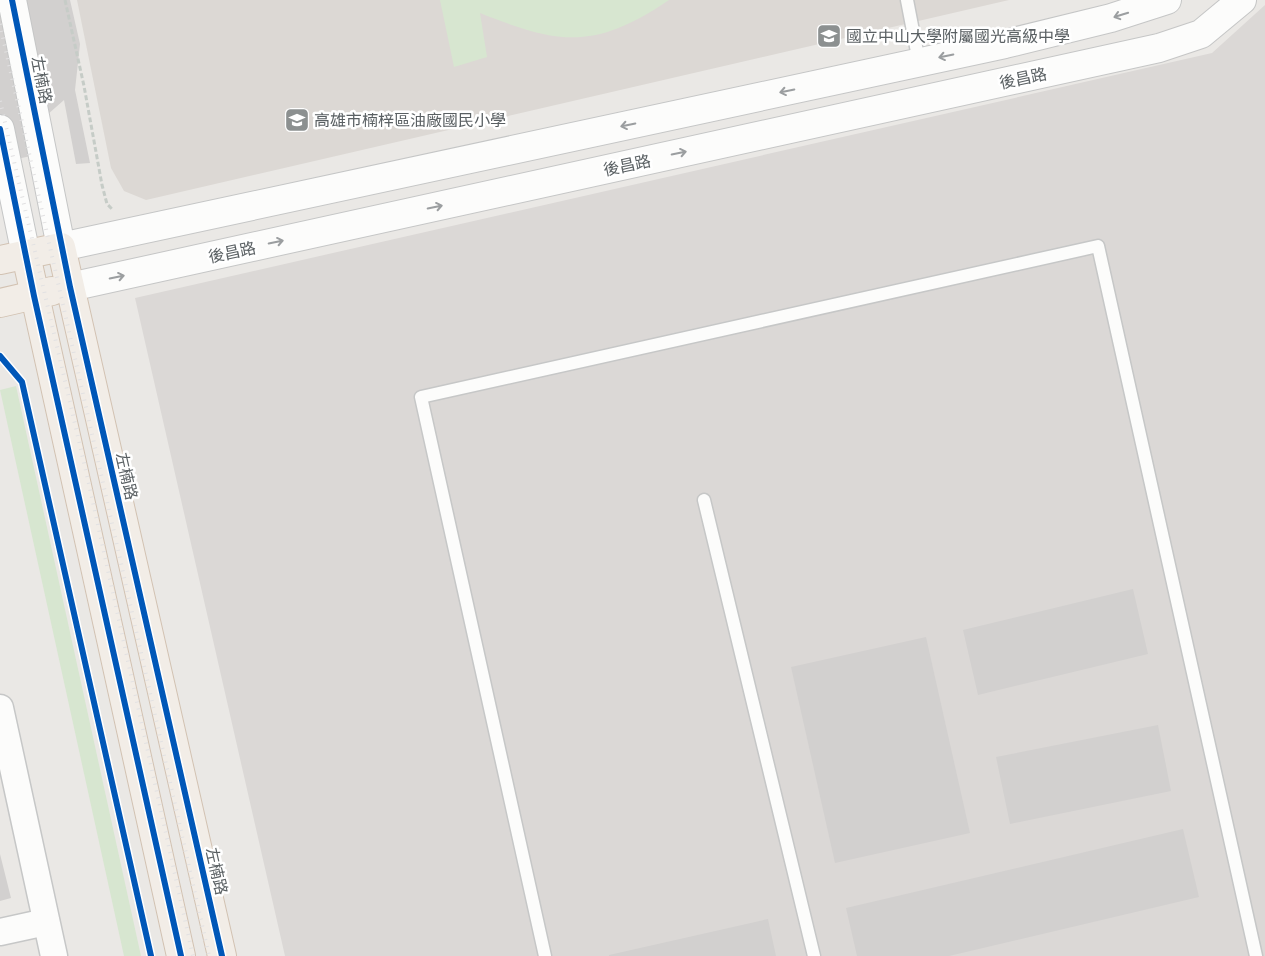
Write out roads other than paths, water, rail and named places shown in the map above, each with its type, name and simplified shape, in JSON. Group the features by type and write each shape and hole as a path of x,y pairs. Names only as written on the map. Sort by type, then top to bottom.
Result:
{"main road":[{"path":"61,247 13,258 34,296 181,956"},
{"name":"左楠路","path":"61,247 222,956"},
{"name":"後昌路","path":"0,303 70,287"}],"street":[{"name":"左楠路","path":"12,0 61,247"},
{"path":"61,247 919,62 1111,18 1167,0"},
{"name":"後昌路","path":"70,287 1159,48 1201,34 1242,0"},
{"path":"0,129 13,258"},
{"path":"1,721 54,956"},
{"path":"0,932 46,922"}],"lane":[{"path":"907,0 919,62"},
{"path":"545,956 421,397 1098,246 1256,956"},
{"path":"704,500 814,956"}],"railway":[{"path":"0,24 209,956"},
{"path":"0,101 89,484 193,956"}],"place":[{"name":"國立中山大學附屬國光高級中學","path":"829,36"},
{"name":"高雄市楠梓區油廠國民小學","path":"297,120"}]}
